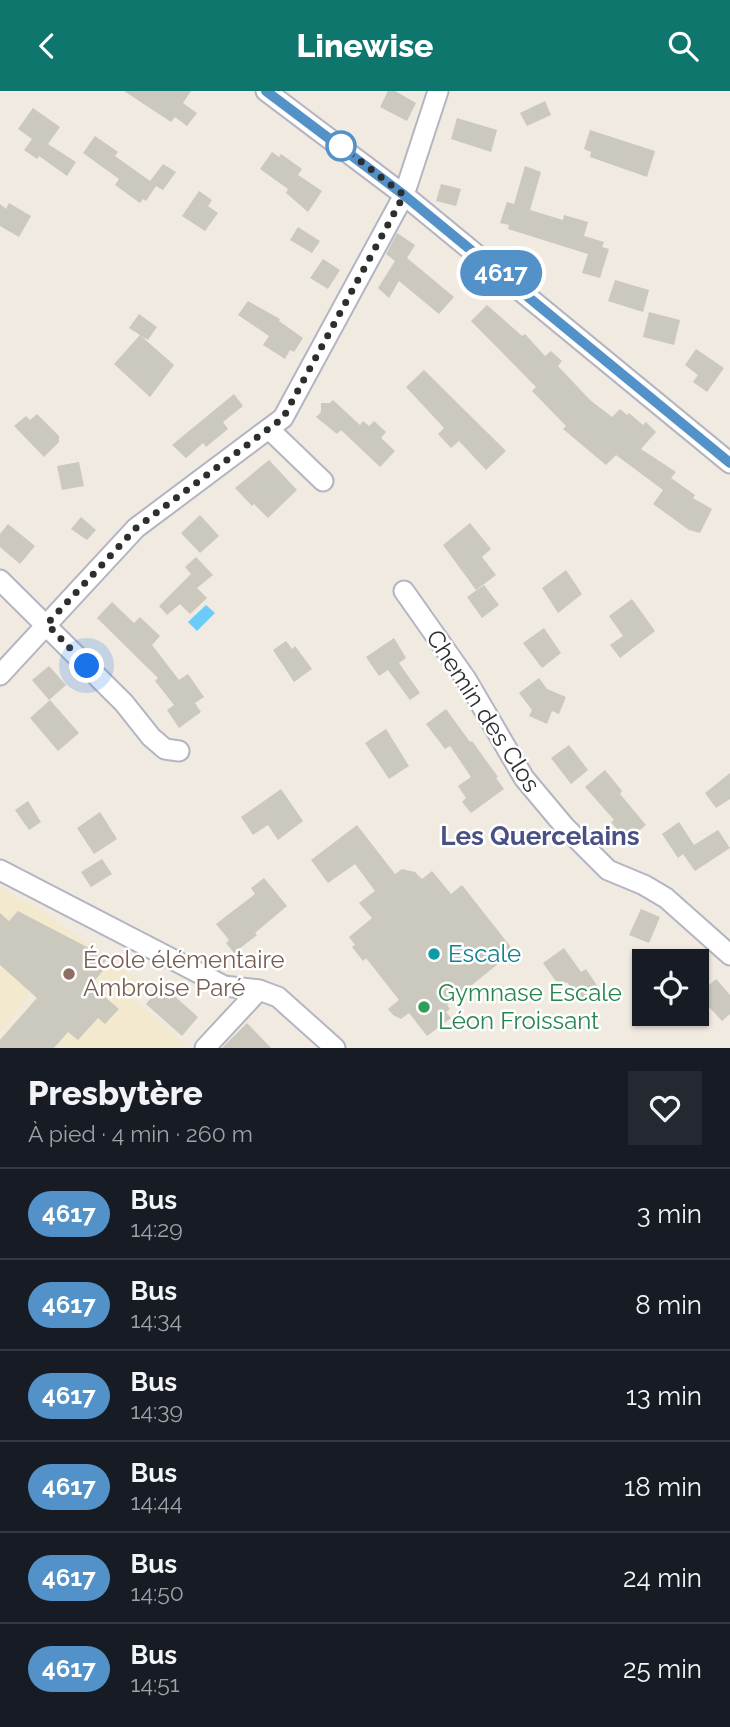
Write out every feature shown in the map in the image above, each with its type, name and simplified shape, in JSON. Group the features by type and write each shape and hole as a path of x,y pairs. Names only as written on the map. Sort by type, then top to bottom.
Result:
{"street":[{"path":"266,91 404,195 730,463"},
{"path":"0,675 136,528 283,418 404,195 438,91"},
{"path":"270,430 323,481"},
{"path":"0,580 124,703 152,737 165,748 179,751"},
{"name":"Chemin des Clos","path":"404,591 466,679 524,778 565,827 608,870 644,885 666,898 730,955"},
{"path":"0,870 225,986 259,990 278,997 335,1048"},
{"path":"205,1048 259,990"}],"shaded area":[{"name":"École élémentaire Ambroise Paré","path":"0,887 24,901 22,905 27,900 139,980 130,997 190,1047 0,1048 0,1038 36,996 31,993 0,1033"}],"water":[{"path":"206,605 215,613 197,631 188,622"}],"building":[{"path":"124,91 191,91 183,103 197,113 187,126 175,117 171,122"},
{"path":"388,91 395,91 416,103 407,121 380,107"},
{"path":"545,101 551,115 527,126 520,113"},
{"path":"33,108 60,127 48,144 76,162 67,176 39,156 37,159 24,150 32,139 18,129"},
{"path":"457,118 497,130 491,152 451,139"},
{"path":"590,130 655,151 647,177 590,157 591,152 584,149"},
{"path":"95,136 118,152 115,156 150,181 163,164 176,172 163,190 156,186 146,201 143,199 140,203 115,185 119,179 83,153"},
{"path":"272,152 279,157 281,154 302,169 298,175 322,191 308,212 286,193 288,189 260,169"},
{"path":"525,166 541,172 530,210 563,220 564,215 588,222 584,236 604,242 602,247 609,249 600,278 582,273 588,254 508,229 509,225 500,223 507,202 514,204"},
{"path":"441,184 461,189 456,206 436,201"},
{"path":"199,191 212,200 208,206 218,213 205,231 182,216"},
{"path":"9,203 31,216 19,237 0,226 0,204 6,209"},
{"path":"298,227 320,241 312,253 290,240"},
{"path":"397,233 415,245 407,258 454,297 439,314 399,281 389,298 378,288 395,261 386,254"},
{"path":"323,259 340,270 328,289 310,278"},
{"path":"615,280 649,290 643,312 608,301"},
{"path":"248,301 280,319 279,321 303,338 294,352 290,350 285,359 263,345 269,336 238,315"},
{"path":"487,305 522,336 525,334 545,356 551,351 562,361 558,366 590,400 612,417 620,409 643,425 646,422 656,432 641,449 676,472 671,478 695,495 693,498 712,509 700,533 689,530 653,504 663,490 616,455 606,465 563,429 566,426 532,391 536,387 471,321"},
{"path":"649,312 680,320 674,345 643,337"},
{"path":"139,314 157,327 148,340 141,336 174,365 150,397 114,364 140,335 129,328"},
{"path":"696,349 724,368 707,392 693,382 698,375 685,365"},
{"path":"424,370 506,451 486,470 459,441 451,448 438,434 444,428 406,387"},
{"path":"234,394 243,406 223,422 228,429 206,447 203,443 186,458 172,445"},
{"path":"333,400 360,425 363,421 369,426 374,421 386,432 381,438 395,451 380,467 341,430 337,434 316,417 321,412 321,403 330,403"},
{"path":"37,414 59,436 59,442 44,457 14,426 26,416 30,420"},
{"path":"269,460 297,490 268,518 235,488"},
{"path":"79,462 84,486 62,490 57,466"},
{"path":"200,515 219,536 200,553 181,533"},
{"path":"81,517 96,530 87,540 71,529"},
{"path":"470,523 491,549 482,557 496,575 476,590 443,545"},
{"path":"8,524 35,546 20,564 0,547 0,534"},
{"path":"196,557 213,575 197,588 207,598 190,614 180,604 167,615 159,606 191,574 185,567"},
{"path":"566,570 582,594 558,613 542,588"},
{"path":"484,585 499,605 482,618 467,597"},
{"path":"632,599 655,631 620,658 610,645 623,636 609,616"},
{"path":"112,602 134,623 140,617 160,636 152,645 179,680 188,674 204,697 195,703 201,712 179,728 167,710 174,705 155,681 158,678 97,618"},
{"path":"544,628 561,653 542,668 523,643"},
{"path":"394,638 406,658 399,663 420,693 410,700 388,670 379,676 366,657"},
{"path":"286,641 292,649 295,646 312,669 294,682 273,650"},
{"path":"49,666 66,685 49,700 32,680"},
{"path":"539,678 547,689 566,697 559,714 552,711 547,724 529,716 532,710 519,693"},
{"path":"50,700 79,733 58,751 30,718"},
{"path":"446,709 470,742 472,741 504,789 471,813 462,802 466,798 458,786 471,777 450,746 445,749 426,724"},
{"path":"386,729 409,766 389,779 365,743"},
{"path":"569,745 588,770 571,784 551,758"},
{"path":"605,770 622,791 620,794 646,825 627,841 611,822 614,820 585,787"},
{"path":"730,773 730,799 716,808 705,793"},
{"path":"281,789 303,821 278,840 268,825 253,835 241,817"},
{"path":"28,801 41,822 29,830 15,810"},
{"path":"100,812 117,839 94,854 77,828"},
{"path":"679,822 694,845 718,830 730,848 695,871 683,854 678,858 662,834"},
{"name":"Escale","path":"357,825 395,874 402,869 415,872 422,879 432,871 451,894 462,885 514,951 447,1005 450,1009 446,1012 451,1018 427,1036 409,1013 401,1019 393,1015 388,1009 399,1000 366,958 363,961 352,947 355,945 349,937 372,918 359,903 375,891 355,864 328,883 311,860"},
{"path":"102,859 112,874 91,887 81,872"},
{"path":"264,878 287,906 234,953 226,943 229,940 216,924 255,894 251,888"},
{"path":"641,909 660,917 649,943 629,935"},
{"name":"École élémentaire Ambroise Paré","path":"18,911 108,958 103,964 106,967 91,985 119,1009 105,1024 98,1018 78,1040 68,1032 54,1048 0,1048 0,1040 37,998 0,965 0,913 9,921"},
{"path":"564,948 581,972 586,969 600,990 581,1003 567,982 560,987 543,963"},
{"path":"716,979 730,995 730,1014 722,1021 709,1007 709,985"},
{"path":"162,985 198,1017 182,1036 146,1004"},
{"path":"247,1023 271,1048 222,1048"}],"bus line":[{"name":"4617","path":"266,91 332,138 404,195 730,463"}],"place":[{"name":"Escale","path":"434,954"},
{"name":"École élémentaire Ambroise Paré","path":"69,974"},
{"name":"Gymnase Escale Léon Froissant","path":"424,1007"}],"district":[{"name":"Les Quercelains","path":"540,836"}],"route":[{"path":"87,666 47,624 136,528 283,418 404,195 341,146"}]}
